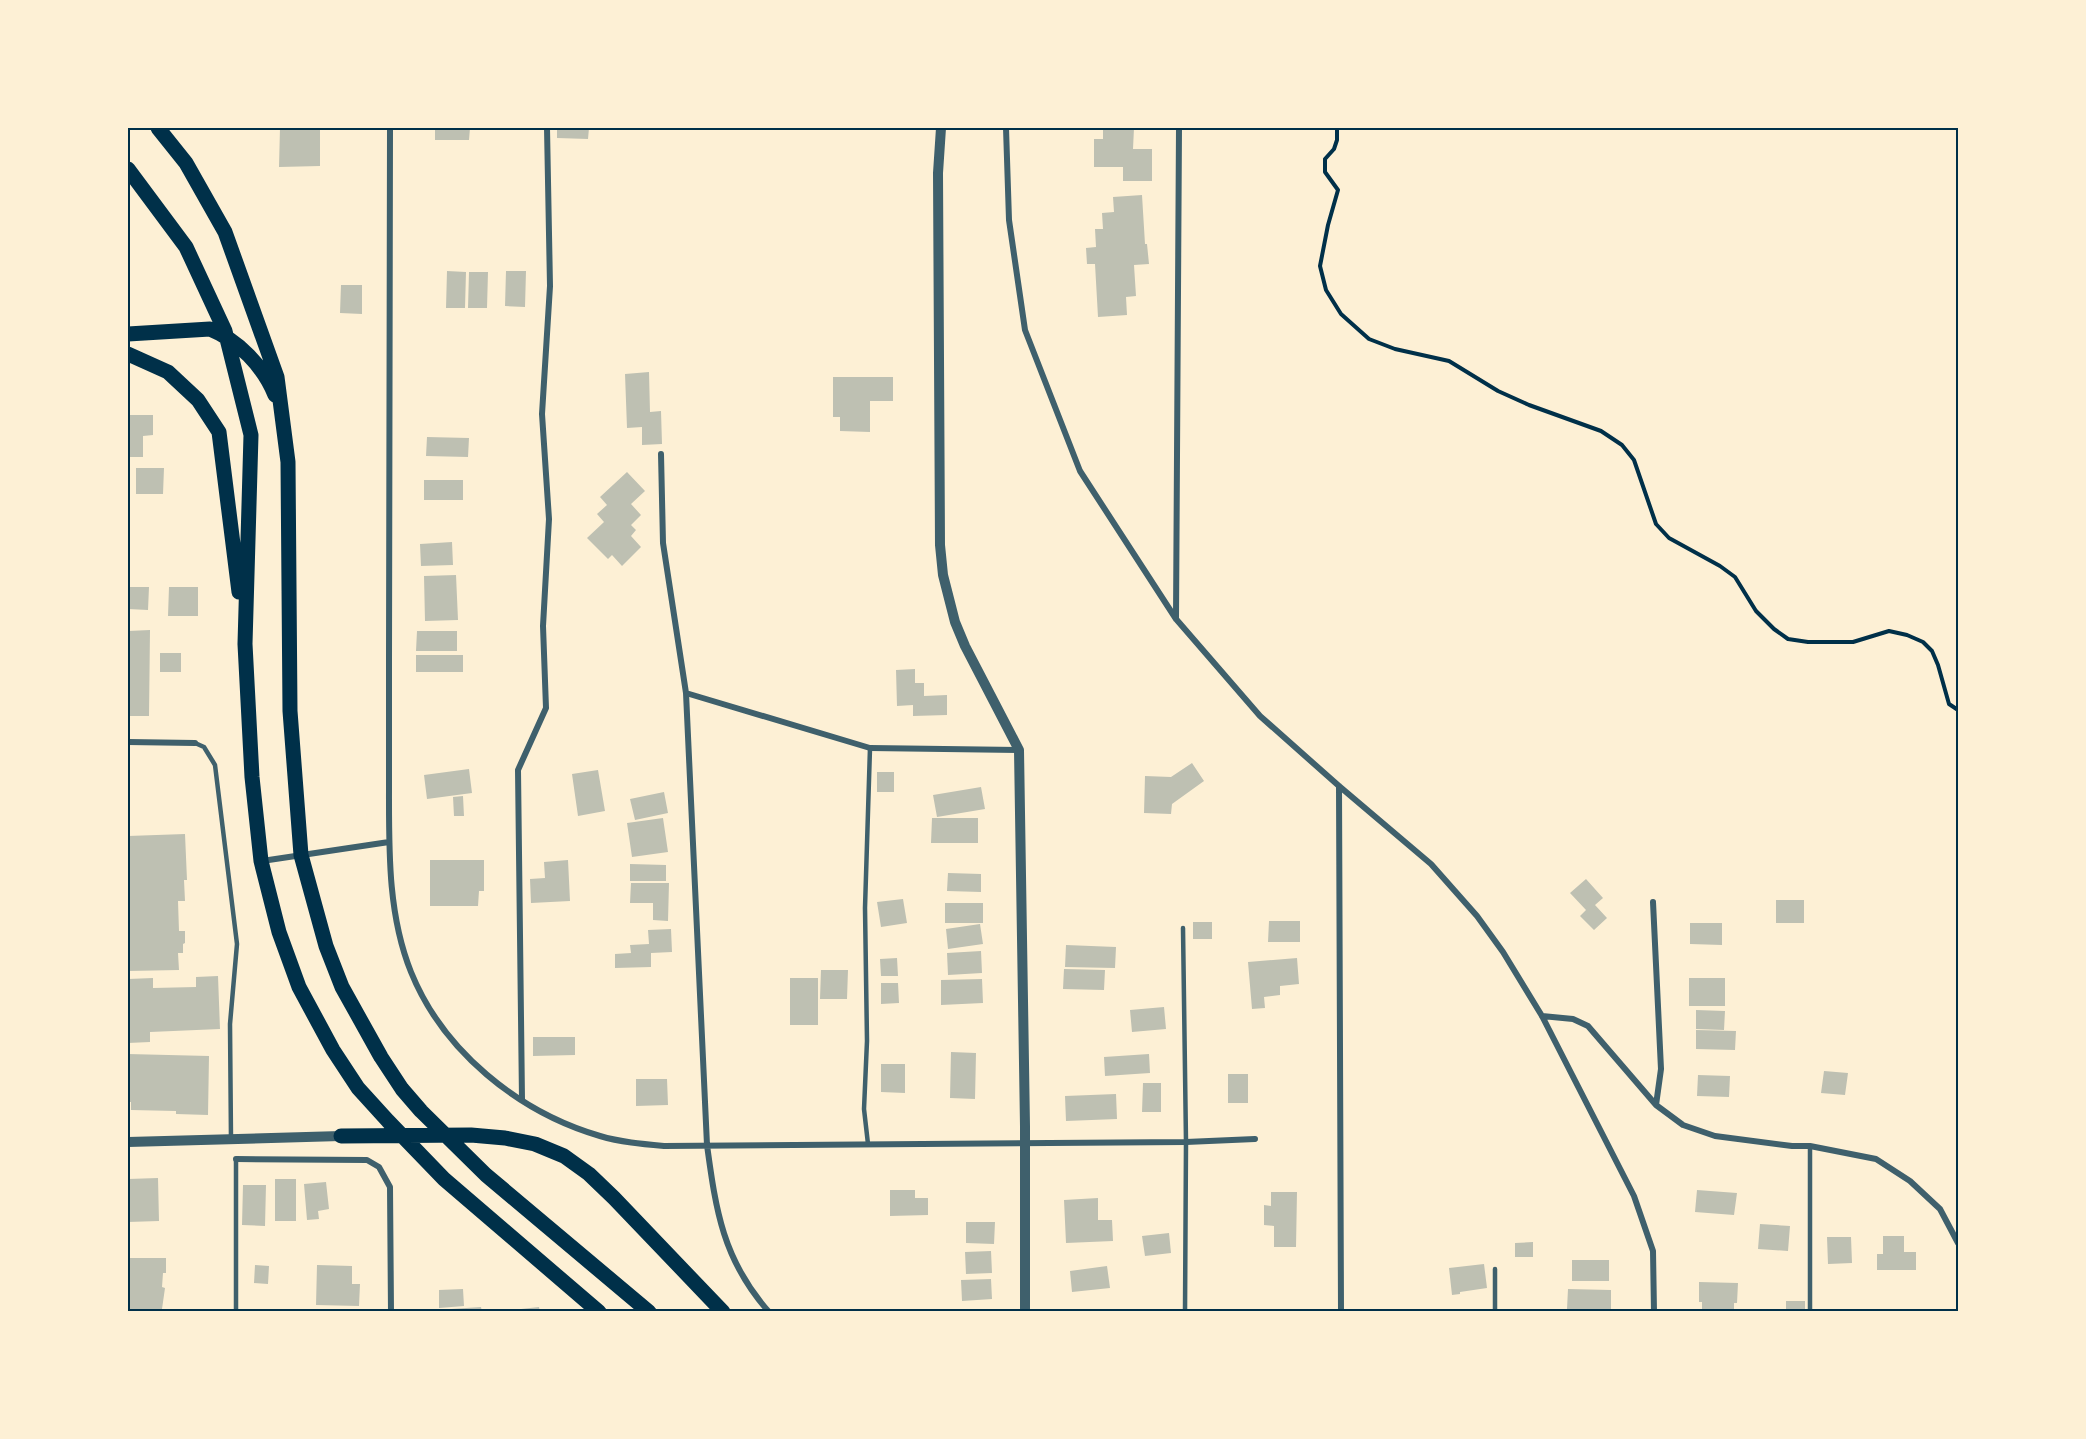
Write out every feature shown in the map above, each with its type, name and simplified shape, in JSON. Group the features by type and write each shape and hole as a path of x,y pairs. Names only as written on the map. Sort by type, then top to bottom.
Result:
{"highway":[{"path":"158,128 186,163 225,231 277,377 288,462 290,711 301,855 316,915 342,987 362,1025 402,1089 439,1129 501,1188 649,1311"},
{"path":"128,169 186,247 227,337 251,435 245,644"},
{"path":"128,333 210,328 227,337 243,349 270,383 284,420"},
{"path":"128,354 168,372 198,400 219,432 245,644 252,777 261,861 279,932 299,987 333,1050 358,1088 458,1191 599,1311"},
{"path":"341,1136 471,1135 505,1138 535,1144 564,1156 589,1174 614,1198 723,1311"}],"street":[{"path":"390,128 389,842 393,895 400,935 411,971 425,1000 457,1046 475,1065 522,1100 550,1115 600,1136 630,1143 664,1146 1186,1142 1255,1139"},
{"path":"522,1100 518,770 546,708 543,626 549,519 542,414 550,286 546,128"},
{"path":"941,128 938,173 938,254 940,545 943,575 955,622 965,646 1019,750 1025,1311"},
{"path":"1006,128 1009,220 1025,330 1080,471 1176,619 1260,716 1431,864 1469,907 1503,952 1542,1016 1634,1196 1653,1251 1654,1311"},
{"path":"1176,619 1179,128"},
{"path":"661,454 663,543 686,693 707,1145 714,1198 722,1233 738,1271 769,1311"},
{"path":"686,693 870,748 1019,750"},
{"path":"128,742 195,742"},
{"path":"1339,786 1341,1311"},
{"path":"261,861 389,842"},
{"path":"1653,902 1661,1069 1656,1105"},
{"path":"1542,1016 1573,1019 1588,1026 1656,1105 1683,1125 1715,1136 1792,1146 1810,1146 1876,1159 1910,1181 1940,1209 1959,1243"},
{"path":"128,1142 341,1136"},
{"path":"236,1159 367,1160 379,1167 390,1187 391,1311"}],"lane":[{"path":"195,742 204,747 215,765 237,944 230,1024 231,1140"},
{"path":"868,1144 864,1109 867,1041 865,908 870,748"},
{"path":"1183,928 1186,1142 1185,1311"},
{"path":"1810,1146 1810,1311"},
{"path":"236,1159 236,1311"},
{"path":"1495,1269 1495,1311"}],"path":[{"path":"1337,128 1334,149 1325,159 1325,172 1338,190 1320,266 1326,290 1341,314 1369,339 1449,361 1498,391 1529,405 1601,431 1622,445 1634,459 1656,524 1662,531 1669,538 1720,566 1735,577 1756,611 1773,629 1788,639 1808,642 1853,642 1889,631 1907,635 1923,642 1932,651 1949,704 1959,710"}],"building":[{"path":"280,128 320,128 320,166 279,167"},
{"path":"435,128 470,128 469,140 435,140"},
{"path":"557,128 589,128 588,139 557,138"},
{"path":"1103,128 1134,128 1133,149 1152,149 1152,181 1123,181 1123,167 1094,167 1094,139 1103,139"},
{"path":"1142,195 1145,244 1147,244 1149,264 1134,265 1136,296 1126,297 1127,315 1098,317 1095,264 1087,264 1086,248 1096,247 1095,229 1103,229 1102,213 1114,212 1113,197"},
{"path":"447,271 466,272 465,308 446,308"},
{"path":"506,271 526,271 525,307 505,306"},
{"path":"469,272 488,272 487,308 468,308"},
{"path":"341,285 362,285 362,314 340,313"},
{"path":"649,372 650,412 661,411 662,444 642,445 642,427 627,428 625,374"},
{"path":"833,377 893,377 893,401 870,401 870,432 840,431 840,417 833,417"},
{"path":"128,415 153,415 153,435 143,436 143,457 128,457"},
{"path":"427,437 469,438 468,457 426,456"},
{"path":"136,468 164,468 163,494 136,494"},
{"path":"627,472 645,491 631,504 641,515 631,525 636,530 631,536 641,547 622,566 612,555 608,559 587,538 604,522 597,514 607,505 600,497"},
{"path":"424,480 463,480 463,500 424,500"},
{"path":"452,542 453,565 421,566 420,544"},
{"path":"456,575 458,620 425,621 424,576"},
{"path":"128,587 149,587 148,610 128,609"},
{"path":"169,587 198,587 198,616 168,616"},
{"path":"150,630 149,716 128,716 128,631"},
{"path":"417,631 457,631 457,651 416,651"},
{"path":"160,653 181,653 181,672 160,672"},
{"path":"416,655 463,655 463,672 416,672"},
{"path":"915,669 915,683 924,683 924,696 947,695 947,715 913,716 913,705 897,706 896,670"},
{"path":"1192,763 1204,781 1172,804 1171,814 1144,813 1145,776 1171,777"},
{"path":"469,769 472,793 427,799 424,775"},
{"path":"598,770 605,811 578,816 572,774"},
{"path":"877,772 894,772 894,792 877,792"},
{"path":"981,787 985,809 937,817 933,795"},
{"path":"664,792 668,813 635,820 630,799"},
{"path":"463,796 464,816 454,816 453,797"},
{"path":"663,818 668,852 632,857 627,823"},
{"path":"932,818 978,818 978,843 931,843"},
{"path":"185,834 187,880 184,880 185,901 178,901 179,931 185,931 185,943 183,953 178,953 179,970 128,971 128,836"},
{"path":"430,860 484,860 484,891 479,891 478,906 430,906"},
{"path":"568,860 570,901 531,903 530,879 545,878 544,862"},
{"path":"630,864 666,865 666,881 630,881"},
{"path":"948,873 981,874 981,892 947,891"},
{"path":"1586,879 1603,898 1595,905 1607,918 1594,930 1580,916 1586,910 1570,893"},
{"path":"631,883 669,883 668,921 653,920 653,903 630,903"},
{"path":"903,899 907,923 881,927 877,902"},
{"path":"1776,900 1804,900 1804,923 1776,923"},
{"path":"945,903 983,903 983,923 945,923"},
{"path":"1269,921 1300,921 1300,942 1268,942"},
{"path":"1193,922 1212,922 1212,939 1193,939"},
{"path":"1690,923 1722,923 1722,945 1690,944"},
{"path":"980,924 983,944 948,949 946,929"},
{"path":"671,929 672,952 651,953 651,967 615,968 615,954 631,953 630,945 649,944 648,930"},
{"path":"1066,945 1116,947 1115,968 1065,967"},
{"path":"981,951 982,973 948,975 947,953"},
{"path":"897,958 898,976 881,976 880,959"},
{"path":"1297,958 1299,984 1280,986 1280,995 1264,997 1265,1008 1252,1009 1248,962"},
{"path":"1064,969 1105,970 1104,990 1063,989"},
{"path":"821,970 848,970 847,999 820,999"},
{"path":"218,976 220,1029 150,1032 150,1042 128,1043 128,979 153,978 153,988 196,987 196,977"},
{"path":"790,978 818,978 818,1025 790,1025"},
{"path":"1689,978 1725,978 1725,1006 1689,1006"},
{"path":"982,979 983,1003 941,1005 941,980"},
{"path":"881,983 898,983 899,1003 881,1004"},
{"path":"1164,1007 1166,1029 1132,1032 1130,1010"},
{"path":"1696,1010 1725,1011 1724,1030 1696,1029"},
{"path":"1696,1030 1736,1031 1735,1050 1696,1049"},
{"path":"533,1037 575,1037 575,1055 533,1056"},
{"path":"951,1052 976,1053 975,1099 950,1098"},
{"path":"128,1054 209,1056 208,1115 176,1114 176,1111 131,1110 131,1102 128,1102"},
{"path":"1149,1054 1150,1073 1105,1076 1104,1057"},
{"path":"881,1064 905,1064 905,1093 881,1092"},
{"path":"1824,1071 1848,1073 1845,1095 1821,1093"},
{"path":"1228,1074 1248,1074 1248,1103 1228,1103"},
{"path":"1698,1075 1730,1076 1729,1097 1697,1096"},
{"path":"636,1079 667,1079 668,1105 636,1106"},
{"path":"1143,1083 1161,1083 1161,1112 1142,1112"},
{"path":"1116,1094 1117,1119 1066,1121 1065,1096"},
{"path":"158,1178 159,1221 128,1222 128,1179"},
{"path":"275,1179 296,1179 296,1221 275,1221"},
{"path":"326,1182 329,1209 318,1211 319,1219 307,1220 304,1184"},
{"path":"243,1185 266,1185 265,1226 242,1225"},
{"path":"890,1190 915,1190 915,1198 928,1198 928,1215 890,1216"},
{"path":"1697,1190 1737,1193 1734,1215 1695,1212"},
{"path":"1271,1192 1297,1192 1296,1247 1274,1247 1274,1226 1264,1225 1264,1205 1271,1206"},
{"path":"1098,1198 1098,1220 1112,1220 1113,1241 1066,1243 1064,1200"},
{"path":"966,1222 995,1222 994,1244 966,1243"},
{"path":"1760,1224 1790,1226 1788,1251 1758,1249"},
{"path":"1169,1233 1171,1253 1145,1256 1142,1236"},
{"path":"1883,1236 1904,1236 1904,1252 1916,1252 1916,1270 1877,1270 1877,1254 1883,1254"},
{"path":"1827,1237 1851,1237 1852,1263 1828,1264"},
{"path":"1533,1242 1533,1257 1515,1257 1515,1243"},
{"path":"991,1251 992,1273 966,1274 965,1252"},
{"path":"128,1258 166,1258 166,1273 163,1273 162,1287 165,1288 162,1309 165,1309 165,1312 128,1312"},
{"path":"1572,1260 1609,1260 1609,1281 1572,1281"},
{"path":"1484,1264 1487,1288 1452,1295 1449,1268"},
{"path":"255,1265 269,1266 268,1284 254,1283"},
{"path":"317,1265 352,1266 352,1284 360,1284 359,1306 316,1305"},
{"path":"1107,1266 1110,1288 1072,1292 1070,1271"},
{"path":"991,1279 992,1299 962,1301 961,1280"},
{"path":"1699,1282 1738,1283 1734,1312 1702,1312 1702,1302 1699,1302"},
{"path":"463,1289 464,1306 439,1308 439,1290"},
{"path":"1568,1289 1611,1290 1611,1310 1567,1309"},
{"path":"1786,1301 1805,1301 1805,1312 1786,1312"},
{"path":"481,1307 482,1312 436,1312 436,1310"},
{"path":"539,1307 540,1312 512,1312 512,1310"}]}
